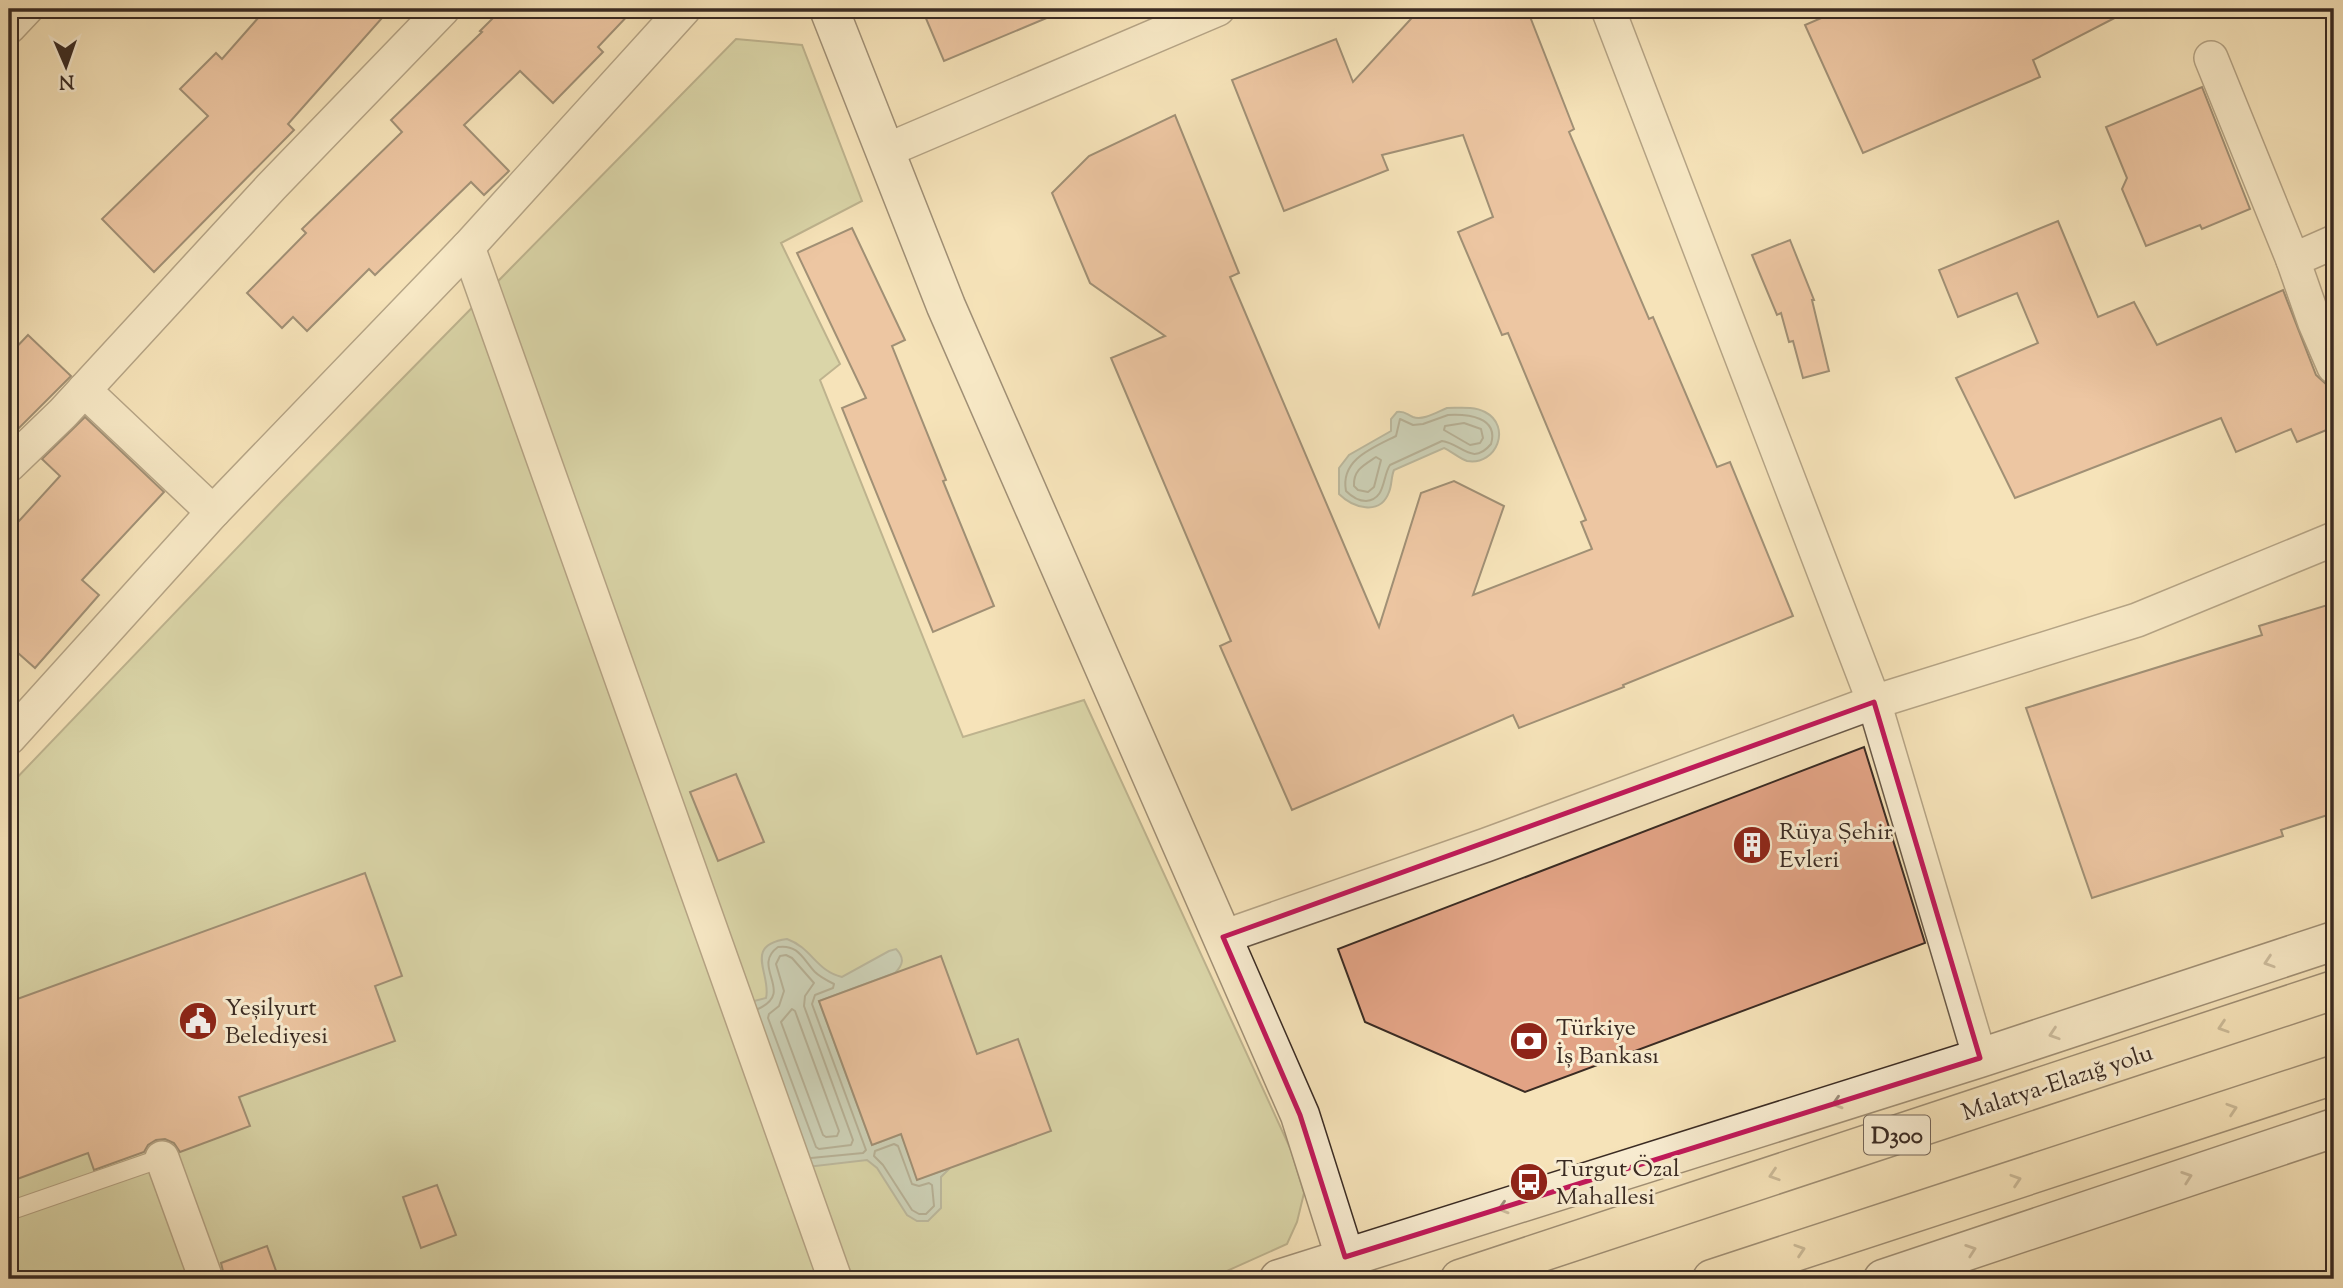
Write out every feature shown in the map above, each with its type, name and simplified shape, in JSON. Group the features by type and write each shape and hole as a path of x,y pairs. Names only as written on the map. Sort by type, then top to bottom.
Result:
{"highway":[{"name":"Malatya-Elazığ yolu","path":"1460,1279 2334,990"},
{"path":"1712,1279 2334,1075"}],"street":[{"path":"9,27 26,9"},
{"path":"9,465 84,390 271,187 443,9"},
{"path":"9,738 213,512 468,247 684,9"},
{"path":"829,9 946,306 1300,1115 1345,1257"},
{"path":"885,151 1219,9"},
{"path":"1608,9 1874,702 1980,1058"},
{"path":"2211,58 2334,367"},
{"path":"2293,260 2334,242"},
{"path":"468,247 835,1279"},
{"path":"84,390 213,512"},
{"path":"1223,937 1486,845 1874,702 2137,620 2334,539"},
{"path":"1279,1279 1980,1058 2334,941"},
{"path":"1883,1279 2334,1128"},
{"path":"162,1158 206,1279"}],"lane":[{"path":"9,1211 162,1158"}],"highlighted area":[{"path":"1874,702 1980,1058 1345,1257 1300,1115 1223,937"}],"green space":[{"path":"736,39 802,45 862,201 781,243 840,364 820,380 963,737 1084,700 1291,1150 1304,1193 1297,1222 1287,1244 1209,1279 9,1279 9,786 282,501"}],"water":[{"path":"1447,408 1476,409 1493,418 1499,435 1493,451 1477,461 1467,461 1444,448 1394,470 1385,500 1373,507 1358,506 1339,494 1339,468 1349,455 1391,431 1391,419 1397,412 1421,418"},
{"path":"787,939 802,948 826,970 842,977 889,951 896,949 901,955 901,964 895,973 819,1001 872,1145 901,1134 918,1179 950,1168 941,1177 941,1208 928,1221 917,1221 907,1215 877,1168 867,1160 807,1167 746,1003 766,998 762,954 773,942"}],"building":[{"path":"266,9 390,9 288,124 294,130 154,272 102,219 208,116 180,89 216,53 222,59"},
{"path":"502,9 634,9 598,47 603,52 553,103 520,71 464,125 509,171 484,195 471,182 375,275 369,269 307,331 293,317 282,328 247,293 306,233 302,229 402,132 391,120 482,32 480,31"},
{"path":"922,9 1068,9 944,61"},
{"path":"1420,9 1527,9 1574,129 1569,132 1649,319 1653,317 1717,467 1730,462 1793,616 1519,728 1513,715 1292,810 1220,646 1231,641 1111,358 1165,336 1090,283 1052,193 1089,156 1175,115 1239,273 1230,277 1379,627 1421,493 1454,481 1504,506 1473,595 1592,549 1581,522 1586,520 1508,333 1502,335 1458,232 1493,217 1463,135 1382,155 1388,170 1284,211 1232,80 1336,39 1353,82"},
{"path":"1842,9 2132,9 2033,60 2040,77 1863,153 1805,25"},
{"path":"2202,87 2250,209 2202,229 2200,225 2146,246 2122,189 2127,178 2106,127"},
{"path":"2058,221 2098,317 2134,302 2157,345 2283,290 2316,375 2327,385 2334,400 2334,427 2297,442 2291,429 2236,452 2221,418 2015,498 1956,378 2038,343 2017,293 1958,317 1939,270"},
{"path":"852,228 905,340 892,346 994,606 933,632 842,408 866,398 797,253"},
{"path":"1790,240 1814,300 1829,371 1803,378 1793,341 1789,342 1781,313 1777,315 1752,255"},
{"path":"28,335 71,376 14,433 9,429 9,355"},
{"path":"85,417 164,492 82,580 99,595 35,668 9,645 9,532 60,476 42,459"},
{"path":"2334,603 2334,813 2281,830 2283,836 2092,898 2026,708 2262,635 2259,626"},
{"name":"Rüya Şehir Evleri","path":"1864,747 1925,943 1525,1092 1365,1022 1338,949"},
{"path":"736,774 764,842 718,861 690,792"},
{"name":"Yeşilyurt Belediyesi","path":"365,873 402,976 375,986 395,1041 239,1097 250,1126 180,1152 174,1143 165,1139 156,1140 148,1145 144,1152 94,1170 88,1153 9,1182 9,1002"},
{"path":"941,956 977,1054 1018,1039 1051,1131 917,1180 901,1134 872,1145 819,1001"},
{"path":"437,1185 456,1235 421,1248 403,1197"},
{"path":"267,1246 279,1279 225,1279 221,1263"}],"place":[{"name":"Rüya Şehir Evleri","path":"1752,845"},
{"name":"Yeşilyurt Belediyesi","path":"198,1021"},
{"name":"Türkiye İş Bankası","path":"1529,1041"},
{"name":"Turgut Özal Mahallesi","path":"1529,1182"}]}
